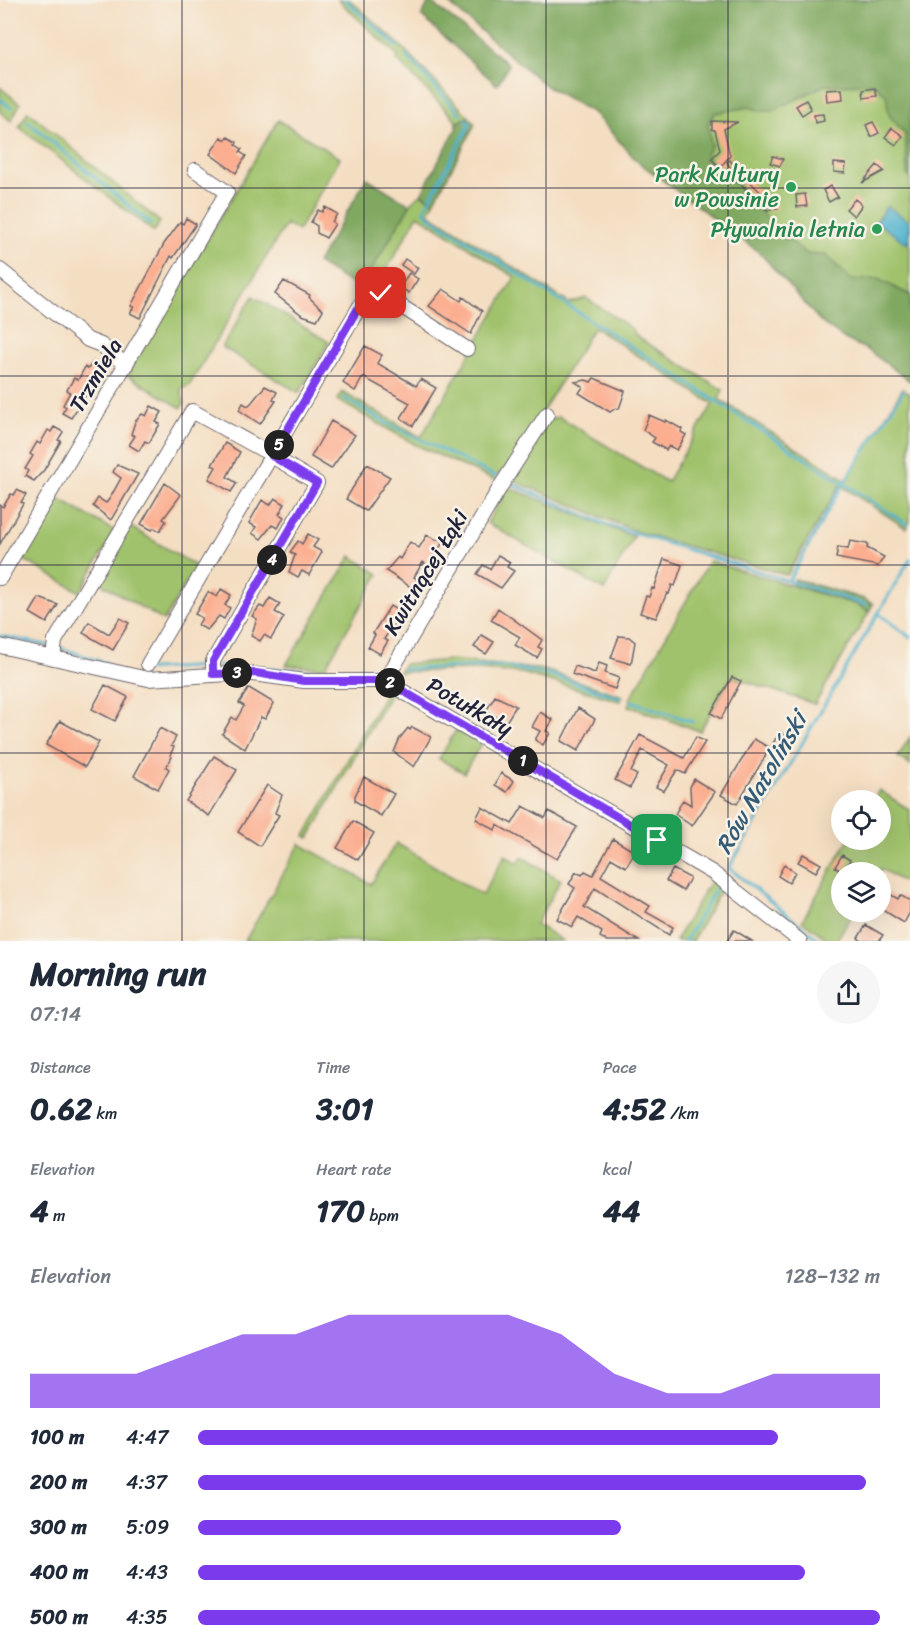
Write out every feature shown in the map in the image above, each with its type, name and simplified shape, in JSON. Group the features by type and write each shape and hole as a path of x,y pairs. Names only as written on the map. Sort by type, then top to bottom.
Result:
{"street":[{"name":"Trzmiela","path":"0,578 227,192 195,170"},
{"path":"0,270 88,340 100,345 126,365"},
{"path":"148,664 268,453 364,298 371,293 381,293 467,349"},
{"path":"54,650 192,411 317,483 213,669"},
{"name":"Kwitnącej Łąki","path":"386,681 502,484 547,414"},
{"path":"0,646 54,650 132,678 147,679 213,669 304,681 386,681"},
{"name":"Potułkały","path":"386,681 713,873 800,941"}],"green space":[{"path":"338,0 350,0 402,47 469,117 456,123 454,118 397,60 398,56"},
{"name":"Park Kultury w Powsinie","path":"445,0 910,0 910,381 868,350 845,339 822,323 760,253 637,161 594,113 546,86"},
{"name":"Park Kultury w Powsinie","path":"445,0 910,0 910,177 907,175 905,134 889,115 886,95 874,84 825,85 772,111 761,111 749,107 715,113 708,123 711,145 706,155 713,167 728,174 778,231 807,254 825,255 852,280 878,279 910,295 910,381 868,350 845,339 822,323 760,253 637,161 594,113 546,86"},
{"path":"430,1 509,65 497,85 421,16"},
{"path":"0,87 20,104 11,121 0,112"},
{"path":"28,111 160,222 154,232 19,127"},
{"path":"469,117 475,124 434,202 421,194 456,129 456,123"},
{"path":"278,120 340,158 298,231 286,224 189,386 181,389 184,403 181,408 127,375"},
{"path":"367,178 410,205 356,296 353,285 317,263"},
{"path":"421,194 434,202 429,213 569,303 586,298 631,328 637,337 723,390 719,399 846,480 903,388 910,394 910,522 906,528 840,485 787,575 638,532 512,480 548,419 559,417 667,482 713,404 594,327 503,476 498,474 494,480 416,445 337,400 342,392 421,437 515,277 418,215 385,272 395,279 388,290 367,276 412,201"},
{"path":"253,296 329,342 299,393 222,347"},
{"path":"508,487 634,537 604,590 487,523"},
{"path":"55,497 115,531 80,592 19,557"},
{"path":"129,526 196,566 164,621 97,581"},
{"path":"351,556 379,574 325,668 286,665"},
{"path":"709,561 858,605 869,612 815,704 732,677 700,731 628,706"},
{"path":"795,579 864,599 873,604 869,612 858,605 792,585"},
{"path":"451,660 545,670 623,696 620,701 522,673 477,670 399,672 404,664"},
{"path":"387,690 391,692 309,838 305,836"},
{"path":"456,730 481,744 464,773 439,759"},
{"path":"910,737 910,765 898,757"},
{"path":"891,798 910,810 910,886 891,875 891,862 836,862 842,850 891,850"},
{"path":"396,843 482,895 505,855 518,863 522,857 561,880 536,924 563,941 245,941 300,844 371,884"},
{"path":"831,870 831,922 848,922 836,941 830,941 802,921"},
{"path":"711,880 722,888 692,941 675,941"}],"water":[{"path":"887,206 910,222 908,244 876,222"}],"building":[{"path":"875,88 877,96 864,98 863,90"},
{"path":"842,89 843,99 827,101 826,90"},
{"path":"806,100 811,109 802,115 796,106"},
{"path":"823,114 824,121 815,123 814,115"},
{"path":"712,121 738,122 724,129 730,156 720,167 711,159 720,150 715,130 712,130"},
{"path":"873,122 879,133 871,137 866,125"},
{"path":"892,128 903,136 896,145 885,137"},
{"path":"221,137 226,140 228,137 237,142 236,145 242,149 240,152 246,156 236,173 210,154"},
{"path":"773,156 783,159 780,166 770,163"},
{"path":"730,160 732,163 737,160 743,171 740,172 778,209 767,210 759,203 737,180 727,162"},
{"path":"834,163 846,164 845,173 834,172"},
{"path":"877,165 884,171 862,183"},
{"path":"831,186 838,197 829,202 823,190"},
{"path":"805,194 807,206 797,207 796,195"},
{"path":"855,199 862,205 854,216 846,209"},
{"path":"325,207 337,214 332,222 335,224 326,238 317,233 317,226 311,222 318,210 322,212"},
{"path":"186,218 196,224 173,258 171,256 140,318 130,313 134,307 131,306 164,244 180,222 183,224"},
{"path":"792,221 799,228 791,238 783,232"},
{"path":"832,226 837,232 828,238 823,232"},
{"path":"405,259 418,268 414,274 401,265"},
{"path":"409,273 418,279 409,293 400,287"},
{"path":"284,281 310,295 309,297 323,310 317,320 302,315 275,294"},
{"path":"443,289 461,301 463,297 482,311 471,334 429,306"},
{"path":"365,346 382,355 377,363 416,386 421,379 436,388 413,426 401,418 410,403 363,377 355,391 343,383"},
{"path":"92,363 101,369 96,376 98,377 71,418 62,413 66,407 63,405 70,392 67,390 74,378 78,380 85,367 88,369"},
{"path":"594,378 625,391 619,409 616,408 610,412 579,393 583,387 575,382 586,380 591,382"},
{"path":"265,386 277,392 273,400 276,401 260,424 239,410 243,403 248,406"},
{"path":"151,406 162,412 156,422 160,424 149,443 145,441 139,451 129,445 135,436 131,434 135,422 142,414 146,416"},
{"path":"649,415 665,422 666,420 682,429 681,432 686,435 677,450 669,446 666,450 652,442 655,438 643,430"},
{"path":"331,421 355,435 331,469 311,457"},
{"path":"54,427 63,432 58,440 61,441 44,470 34,481 25,476 28,471 25,469 33,456 30,454 37,442 40,444 48,430 51,432"},
{"path":"225,443 240,452 227,477 237,483 231,492 209,479 216,467 212,465"},
{"path":"367,464 390,477 366,511 346,499"},
{"path":"117,465 138,474 111,520 93,506 98,498 106,503 110,498 121,478 113,472"},
{"path":"165,483 181,495 163,519 166,521 160,531 154,528 152,530 141,524"},
{"path":"17,490 26,495 0,544 0,505 3,507 11,494 14,495"},
{"path":"275,498 285,504 279,514 284,517 278,528 272,525 261,539 252,533 256,527 249,523 262,500 270,505"},
{"path":"308,534 318,540 313,547 322,552 309,575 302,571 298,577 289,572 295,555 290,552 298,541 302,544"},
{"path":"427,535 436,540 440,539 442,544 434,556 438,558 432,568 423,562 414,577 417,579 412,588 386,571 398,557 400,559 410,542 419,548"},
{"path":"850,541 868,544 867,548 884,557 878,566 836,558 838,547 848,549"},
{"path":"498,555 510,562 507,567 514,571 501,588 477,574 483,565 490,569"},
{"path":"664,559 682,565 675,586 672,585 669,594 667,593 656,618 640,613 646,596 649,597 652,588 654,589"},
{"path":"221,589 231,595 225,605 230,608 224,619 219,616 207,630 198,625 202,618 195,614 208,592 217,597"},
{"path":"39,598 58,605 47,623 30,613"},
{"path":"270,598 280,604 275,612 284,617 271,639 264,635 260,641 251,636 257,619 252,616 260,606 264,608"},
{"path":"390,606 402,613 384,639 388,641 380,654 368,647 375,635 373,633"},
{"path":"498,608 542,640 538,647 542,649 537,658 515,645 520,637 491,620"},
{"path":"120,618 129,623 113,650 83,633 89,622 109,634"},
{"path":"482,635 494,642 486,654 474,647"},
{"path":"619,636 629,637 635,642 631,664 611,658"},
{"path":"599,663 607,666 605,673 619,678 615,689 572,674 575,666 595,673"},
{"path":"732,677 741,681 721,719 711,713"},
{"path":"105,685 128,697 115,721 92,709"},
{"path":"249,688 274,703 265,719 261,717 245,749 222,734 232,717 236,720 244,706 239,703"},
{"path":"495,696 516,706 506,722 486,711"},
{"path":"578,708 595,719 578,751 561,741"},
{"path":"540,712 553,720 546,731 550,733 543,745 535,740 540,731 532,727"},
{"path":"60,721 99,742 85,767 46,745"},
{"path":"412,727 431,737 414,767 394,752 400,738 408,728 410,730"},
{"path":"160,728 176,737 171,746 174,747 170,755 172,757 166,767 169,769 158,789 134,776"},
{"path":"780,732 793,740 784,756 770,748"},
{"path":"640,735 684,758 696,737 705,742 685,774 677,770 664,791 656,787 669,765 642,750 631,772 637,775 630,788 615,780"},
{"path":"754,739 770,748 737,804 721,795"},
{"path":"214,756 237,770 209,816 186,801"},
{"path":"501,773 514,781 507,792 495,785"},
{"path":"364,777 394,794 381,816 355,801"},
{"path":"694,779 715,792 692,826 675,814 683,800 691,805 690,787"},
{"path":"267,785 282,795 275,813 279,815 260,846 238,832"},
{"path":"523,806 545,818 549,811 577,827 557,859 497,825 495,830 476,819 482,807 512,824"},
{"path":"353,821 374,833 358,860 337,848"},
{"path":"613,839 635,852 626,867 611,858 601,876 650,906 646,912 673,927 669,935 595,888 584,907 639,941 607,941 600,937 602,932 578,917 572,927 557,919 575,888 569,884 576,872 582,875 585,871 593,875"},
{"path":"803,854 821,864 816,872 798,862"},
{"path":"842,855 850,860 849,862 838,862"},
{"path":"784,865 795,872 789,883 778,876"},
{"path":"673,869 690,878 683,891 666,881"},
{"path":"891,895 898,899 900,895 910,901 910,912 904,923 891,915"},
{"path":"866,925 883,935 879,941 862,941 858,938"},
{"path":"734,930 752,941 727,941"}],"waterway":[{"path":"345,0 398,47"},
{"path":"406,55 460,114"},
{"path":"0,99 11,108"},
{"path":"466,120 470,124 424,210 430,217 907,524"},
{"path":"27,121 151,224"},
{"path":"789,580 842,486 904,390"},
{"name":"Rów Natoliński","path":"344,398 387,423 497,477"},
{"name":"Rów Natoliński","path":"510,483 608,525 866,605"},
{"name":"Rów Natoliński","path":"820,941 729,868 910,559"},
{"path":"879,614 910,637"},
{"path":"0,636 51,646"},
{"path":"58,647 108,664"},
{"path":"138,670 209,666"},
{"path":"216,666 239,667"},
{"path":"404,669 501,666 552,675 621,698"},
{"path":"258,668 330,672 381,668"},
{"path":"631,701 693,722"},
{"path":"685,941 717,887"}],"place":[{"name":"Park Kultury w Powsinie","path":"791,187"},
{"name":"Pływalnia letnia","path":"877,229"}],"route":[{"path":"381,293 371,293 364,298 272,456 317,483 213,661 213,674 256,673 304,681 386,681 657,840"}]}
